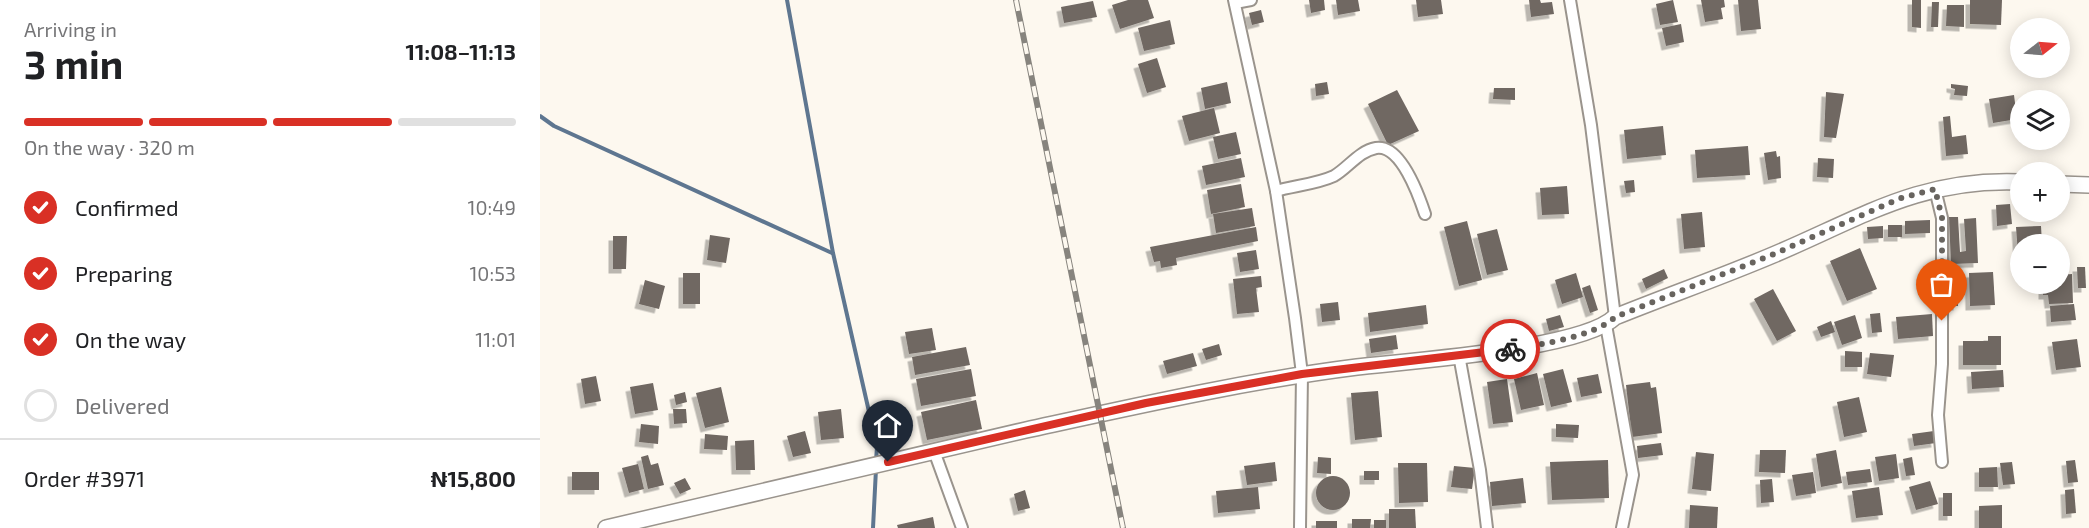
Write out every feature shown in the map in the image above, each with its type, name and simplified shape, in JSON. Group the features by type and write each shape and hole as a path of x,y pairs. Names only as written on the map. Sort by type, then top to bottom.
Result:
{"street":[{"path":"1251,0 1235,2 1276,191 1302,374 1300,528"},
{"path":"1570,0 1591,125 1610,321 1633,475 1622,528"},
{"path":"1276,191 1333,176 1363,154 1377,147 1389,151 1404,166 1419,194 1425,214"},
{"path":"606,528 1146,403 1302,374 1515,348 1591,331 1901,198 1935,189 1980,182 2010,182"},
{"path":"2070,184 2089,185"},
{"path":"1935,189 1942,218 1942,364 1938,415 1942,462"},
{"path":"1459,355 1480,470 1487,528"},
{"path":"934,451 962,528"}],"building":[{"path":"1128,0 1148,0 1154,18 1120,29 1112,5"},
{"path":"1309,0 1324,0 1325,10 1311,13"},
{"path":"1336,0 1358,0 1360,11 1338,15"},
{"path":"1416,0 1441,0 1443,14 1418,17"},
{"path":"1529,0 1540,0 1541,3 1552,2 1554,14 1531,17"},
{"path":"1673,0 1678,22 1660,25 1656,4"},
{"path":"1701,0 1724,0 1725,7 1721,8 1723,19 1705,22"},
{"path":"1738,0 1758,0 1761,29 1741,31"},
{"path":"1912,0 1921,0 1921,28 1912,27"},
{"path":"1970,0 2002,0 2001,25 1970,24"},
{"path":"1093,1 1097,17 1064,23 1061,7"},
{"path":"1932,2 1939,2 1938,27 1931,27"},
{"path":"1947,5 1964,5 1964,27 1946,26"},
{"path":"1261,10 1264,22 1252,25 1249,13"},
{"path":"1170,20 1175,44 1144,51 1138,28"},
{"path":"1681,24 1684,42 1666,46 1662,28"},
{"path":"1157,58 1166,87 1147,93 1138,64"},
{"path":"1227,82 1231,103 1205,109 1201,88"},
{"path":"1327,82 1329,94 1316,96 1315,84"},
{"path":"1951,84 1968,86 1967,96 1954,95 1955,89 1951,88"},
{"path":"1494,88 1515,88 1515,100 1493,99"},
{"path":"1397,90 1419,131 1388,145 1368,104"},
{"path":"1826,92 1844,94 1836,138 1824,137"},
{"path":"2010,96 2010,120 1993,123 1989,99"},
{"path":"1214,108 1220,133 1189,141 1182,116"},
{"path":"1950,116 1952,137 1966,135 1968,154 1946,156 1943,117"},
{"path":"1663,126 1666,155 1627,159 1624,130"},
{"path":"1236,132 1241,154 1218,159 1213,137"},
{"path":"1748,146 1750,175 1697,178 1695,150"},
{"path":"1776,151 1777,157 1780,156 1781,178 1768,180 1764,153"},
{"path":"1241,158 1245,177 1206,185 1202,166"},
{"path":"1818,158 1834,159 1833,178 1817,177"},
{"path":"1634,180 1635,192 1626,193 1624,181"},
{"path":"1241,184 1245,207 1211,214 1207,190"},
{"path":"1567,186 1569,214 1542,215 1540,188"},
{"path":"2010,204 2012,224 1997,226 1996,205"},
{"path":"1252,208 1255,226 1216,233 1213,214"},
{"path":"1702,212 1705,247 1684,249 1681,214"},
{"path":"1949,217 1958,217 1960,252 1966,251 1964,219 1976,218 1978,263 1951,264"},
{"path":"1930,220 1930,233 1905,234 1905,221"},
{"path":"1467,221 1482,280 1459,286 1444,227"},
{"path":"1888,225 1902,225 1902,237 1888,237"},
{"path":"1883,226 1883,238 1868,239 1867,227"},
{"path":"2041,226 2041,234 2017,234 2016,227"},
{"path":"1256,227 1258,241 1176,258 1177,265 1161,268 1160,261 1154,262 1150,247"},
{"path":"1497,229 1508,270 1487,275 1477,234"},
{"path":"710,235 730,238 726,263 707,260"},
{"path":"613,236 627,236 626,269 613,269"},
{"path":"1860,248 1877,289 1847,301 1830,261"},
{"path":"1256,250 1259,269 1240,272 1237,253"},
{"path":"2077,267 2085,267 2086,288 2078,288"},
{"path":"1664,269 1668,278 1646,289 1642,279"},
{"path":"1993,272 1995,305 1970,306 1969,273"},
{"path":"683,273 700,273 700,304 683,304"},
{"path":"1576,273 1583,297 1562,304 1555,280"},
{"path":"2070,274 2072,274 2073,303 2049,304 2048,295 2043,294 2070,294"},
{"path":"1261,276 1262,287 1256,288 1259,312 1237,314 1233,279"},
{"path":"645,280 665,286 659,309 639,304"},
{"path":"1590,285 1598,310 1590,313 1582,288"},
{"path":"1773,289 1796,331 1777,341 1754,299"},
{"path":"1947,296 1958,296 1958,306 1946,305"},
{"path":"1338,302 1340,320 1322,322 1320,304"},
{"path":"2074,304 2076,320 2051,322 2050,306"},
{"path":"1426,305 1428,324 1370,332 1368,313"},
{"path":"1880,313 1882,332 1872,333 1870,314"},
{"path":"1932,314 1933,336 1898,339 1896,317"},
{"path":"1560,315 1564,327 1549,331 1546,319"},
{"path":"1855,315 1862,338 1842,345 1834,322"},
{"path":"1831,321 1835,332 1821,337 1817,327"},
{"path":"932,328 936,350 909,354 905,332"},
{"path":"1396,335 1398,349 1371,353 1369,339"},
{"path":"1988,336 2001,336 2001,365 1963,365 1963,341 1988,341"},
{"path":"2077,339 2081,367 2056,370 2052,342"},
{"path":"1219,344 1222,355 1206,360 1202,349"},
{"path":"966,347 970,365 915,375 912,357"},
{"path":"1845,351 1862,352 1862,367 1845,367"},
{"path":"1193,353 1197,366 1167,374 1163,361"},
{"path":"1870,353 1894,355 1891,377 1867,374"},
{"path":"971,369 976,396 921,406 916,379"},
{"path":"1563,369 1572,402 1551,407 1543,374"},
{"path":"2003,370 2004,387 1972,389 1971,372"},
{"path":"1537,373 1544,405 1521,410 1514,379"},
{"path":"1598,374 1602,393 1581,397 1577,378"},
{"path":"596,376 601,401 585,404 581,379"},
{"path":"1507,379 1513,422 1493,424 1487,382"},
{"path":"1650,382 1651,388 1656,387 1662,433 1632,437 1626,385"},
{"path":"653,383 658,410 635,414 630,387"},
{"path":"721,387 729,422 705,428 696,393"},
{"path":"1378,391 1382,437 1355,440 1351,393"},
{"path":"685,392 687,402 676,405 674,395"},
{"path":"1859,397 1867,432 1844,437 1837,402"},
{"path":"976,400 982,429 927,440 921,412"},
{"path":"673,409 686,409 687,423 674,424"},
{"path":"841,409 844,438 821,440 818,412"},
{"path":"641,424 659,426 658,444 639,442"},
{"path":"1556,424 1579,425 1578,438 1556,437"},
{"path":"805,431 811,453 793,457 787,436"},
{"path":"1934,431 1936,443 1914,446 1912,434"},
{"path":"705,434 728,436 727,450 704,449"},
{"path":"754,440 755,470 736,470 735,441"},
{"path":"1661,443 1663,455 1638,458 1637,446"},
{"path":"1760,450 1786,450 1785,473 1759,472"},
{"path":"1836,450 1842,483 1821,487 1816,454"},
{"path":"1696,452 1714,454 1711,491 1692,489"},
{"path":"1896,454 1899,478 1879,481 1875,457"},
{"path":"648,455 651,465 658,463 664,485 648,489 641,457"},
{"path":"1318,457 1331,458 1331,474 1317,473"},
{"path":"1912,457 1915,475 1906,476 1903,459"},
{"path":"1608,460 1609,498 1552,500 1550,462"},
{"path":"2075,460 2078,482 2068,483 2066,461"},
{"path":"1275,462 1277,481 1247,485 1244,466"},
{"path":"2012,462 2015,484 2003,485 2000,463"},
{"path":"1398,463 1427,463 1428,502 1399,503"},
{"path":"638,464 644,489 629,493 622,468"},
{"path":"1454,466 1475,468 1472,489 1451,487"},
{"path":"1997,467 1998,487 1979,487 1979,468"},
{"path":"1870,469 1872,482 1848,485 1846,472"},
{"path":"1364,471 1379,471 1379,480 1364,480"},
{"path":"572,472 599,472 599,490 572,490"},
{"path":"1813,472 1816,493 1796,496 1792,475"},
{"path":"1333,476 1345,481 1350,493 1345,505 1333,510 1321,505 1316,493 1321,481"},
{"path":"685,478 691,489 680,494 674,483"},
{"path":"1523,478 1526,503 1492,506 1490,482"},
{"path":"1772,479 1774,502 1761,503 1760,480"},
{"path":"1930,481 1938,504 1916,510 1909,487"},
{"path":"1258,487 1260,509 1218,513 1216,491"},
{"path":"1879,487 1883,515 1856,518 1852,491"},
{"path":"2074,489 2076,513 2066,514 2065,490"},
{"path":"1025,490 1030,508 1018,511 1014,494"},
{"path":"1943,493 1952,493 1952,516 1943,516"},
{"path":"1690,505 1718,507 1717,528 1689,528"},
{"path":"2002,505 2002,528 1979,528 1979,506"},
{"path":"1389,509 1415,509 1416,528 1389,528"},
{"path":"933,517 935,528 898,528 897,525"},
{"path":"1352,519 1371,519 1370,528 1352,528"},
{"path":"1374,520 1386,520 1386,528 1374,528"},
{"path":"1316,521 1337,521 1337,528 1316,528"}],"waterway":[{"path":"787,0 833,253 877,447 876,461"},
{"path":"540,116 554,126 832,253"},
{"path":"873,528 876,469"}],"railway":[{"path":"1016,0 1123,528"}],"way so far":[{"path":"1510,349 1591,331 1606,325 1615,317 1774,254 1901,198 1935,189 1942,218 1942,321"}],"route":[{"path":"888,462 1146,403 1302,374 1510,349"}]}
